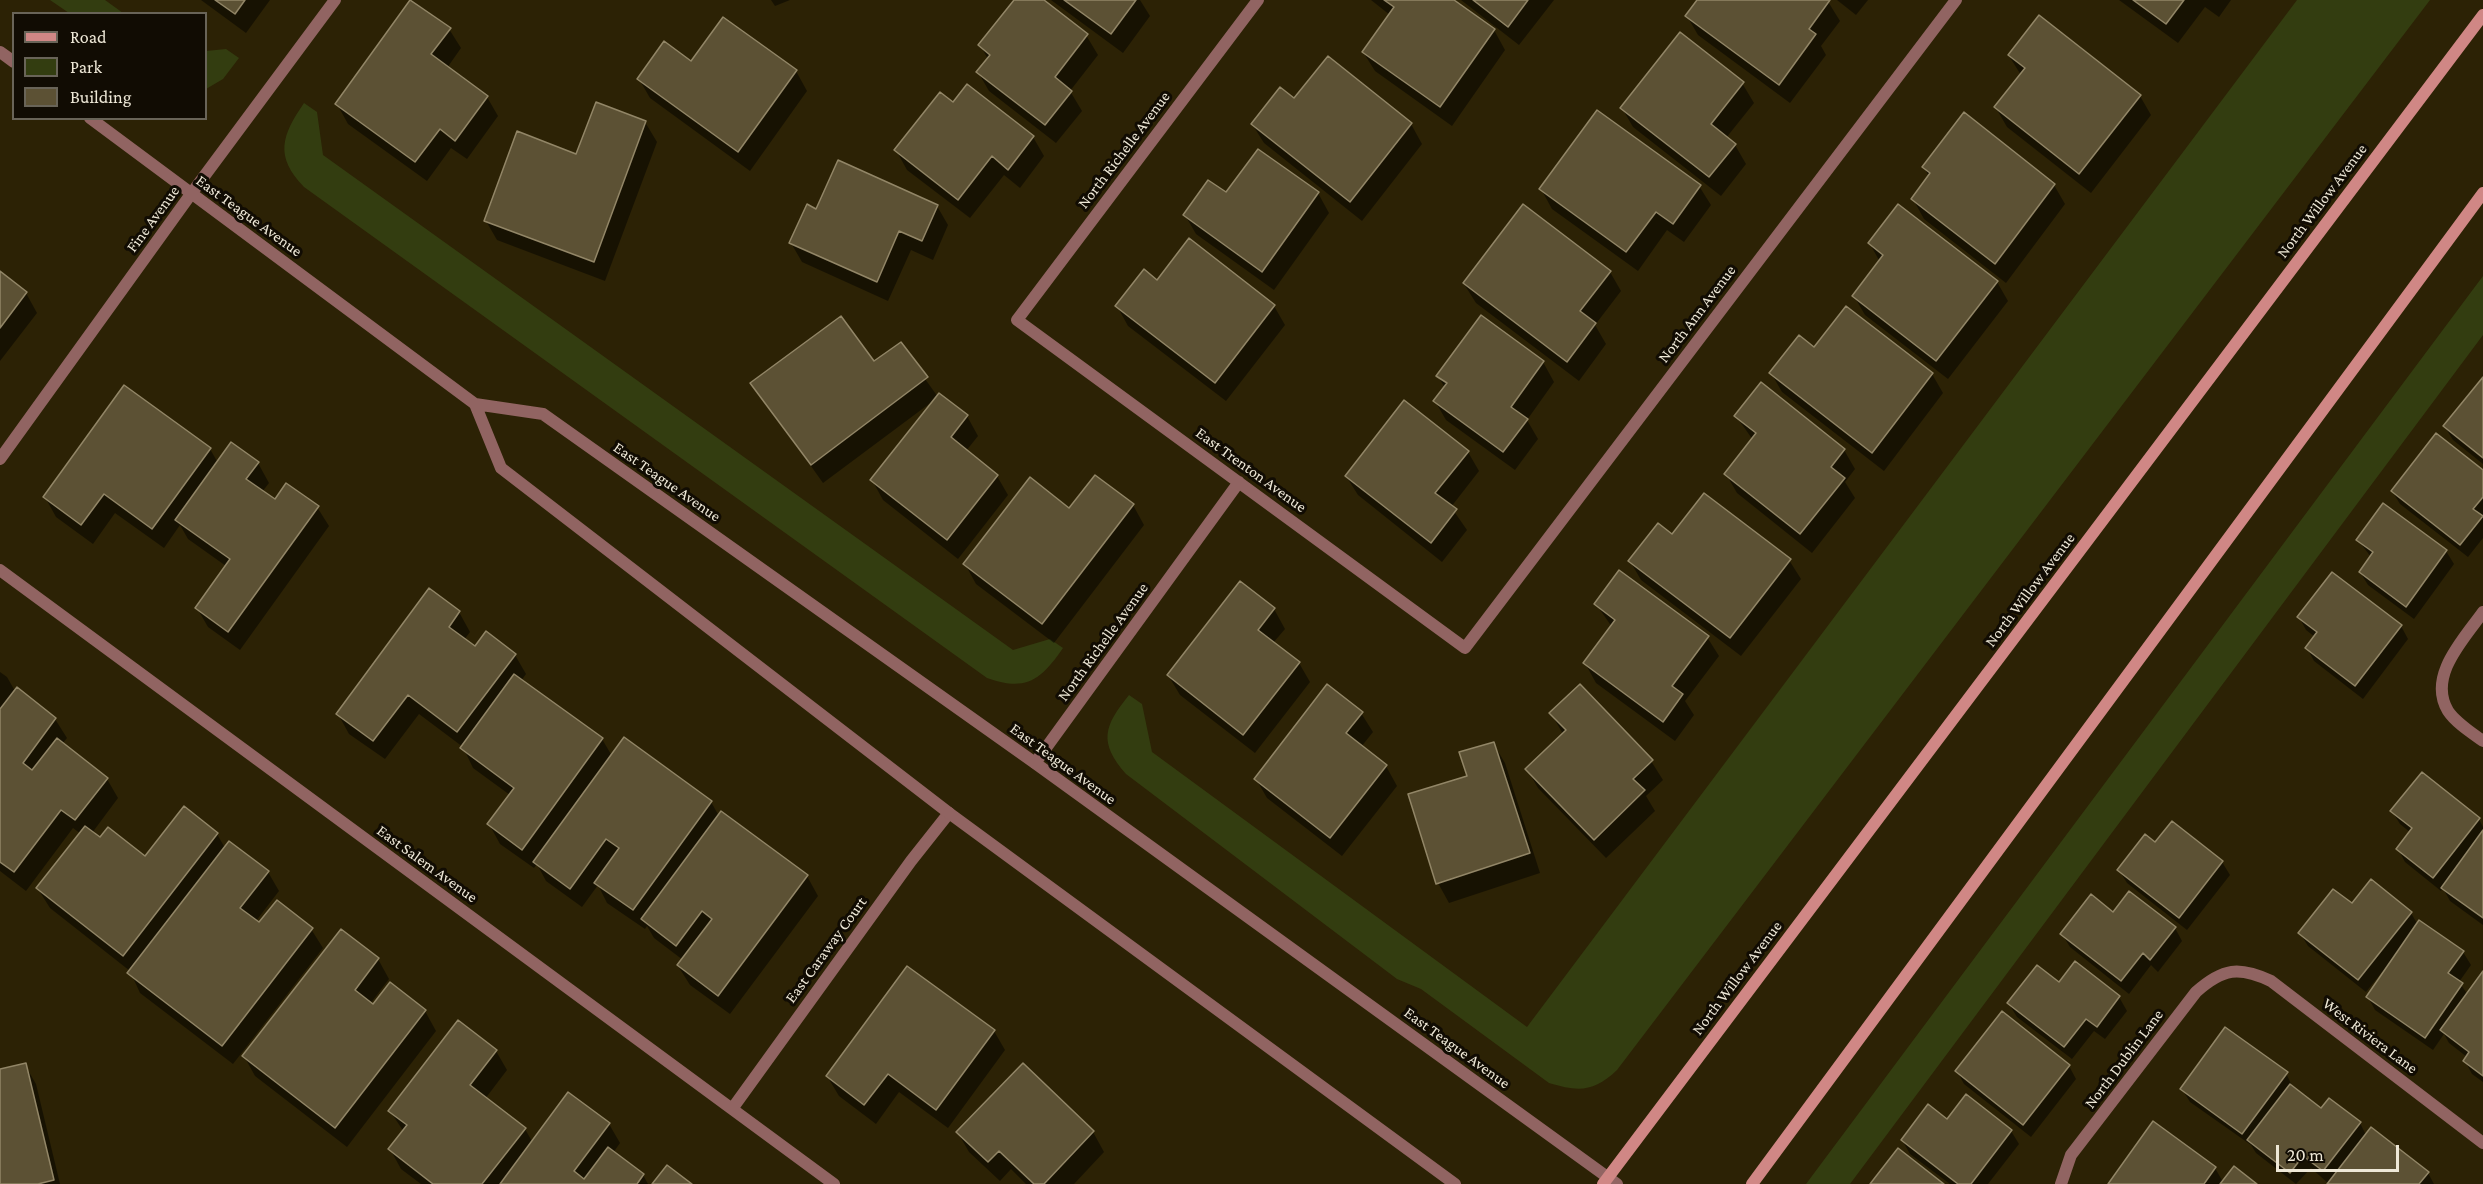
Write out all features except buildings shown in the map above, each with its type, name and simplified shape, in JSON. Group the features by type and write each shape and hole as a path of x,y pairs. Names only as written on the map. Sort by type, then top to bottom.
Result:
{"main road":[{"name":"North Willow Avenue","path":"1609,1182 2483,15"},
{"path":"1752,1184 2483,193"}],"street":[{"name":"Fine Avenue","path":"0,459 191,194 335,0"},
{"name":"North Richelle Avenue","path":"1017,320 1258,0"},
{"name":"North Ann Avenue","path":"1465,648 1956,0"},
{"name":"East Teague Avenue","path":"93,120 475,404 543,414 1035,763 1609,1182"},
{"name":"East Trenton Avenue","path":"1017,320 1465,648"},
{"path":"475,404 501,468 949,813 1455,1184"},
{"name":"North Richelle Avenue","path":"1035,763 1239,482"},
{"name":"East Salem Avenue","path":"0,570 834,1184"},
{"path":"2483,612 2449,663 2441,694 2449,712 2483,741"},
{"name":"East Caraway Court","path":"732,1109 910,861 949,813"},
{"name":"West Riviera Lane","path":"2231,971 2252,972 2271,981 2483,1143"},
{"name":"North Dublin Lane","path":"2061,1184 2072,1155 2196,992 2213,977 2231,971"}],"green space":[{"path":"50,0 105,0 122,12 68,12"},
{"path":"2297,0 2430,0 1617,1070 1601,1083 1578,1089 1549,1083 1421,989 1397,979 1126,774 1117,763 1111,753 1108,734 1114,716 1129,695 1142,704 1152,752 1527,1027"},
{"path":"226,49 239,58 223,79 207,88 207,51"},
{"path":"304,103 317,112 323,155 1013,650 1050,639 1063,648 1055,659 1040,675 1022,683 1012,684 987,678 304,187 288,165 284,145 290,125"},
{"path":"2483,276 2483,335 1850,1184 1806,1184"}]}
